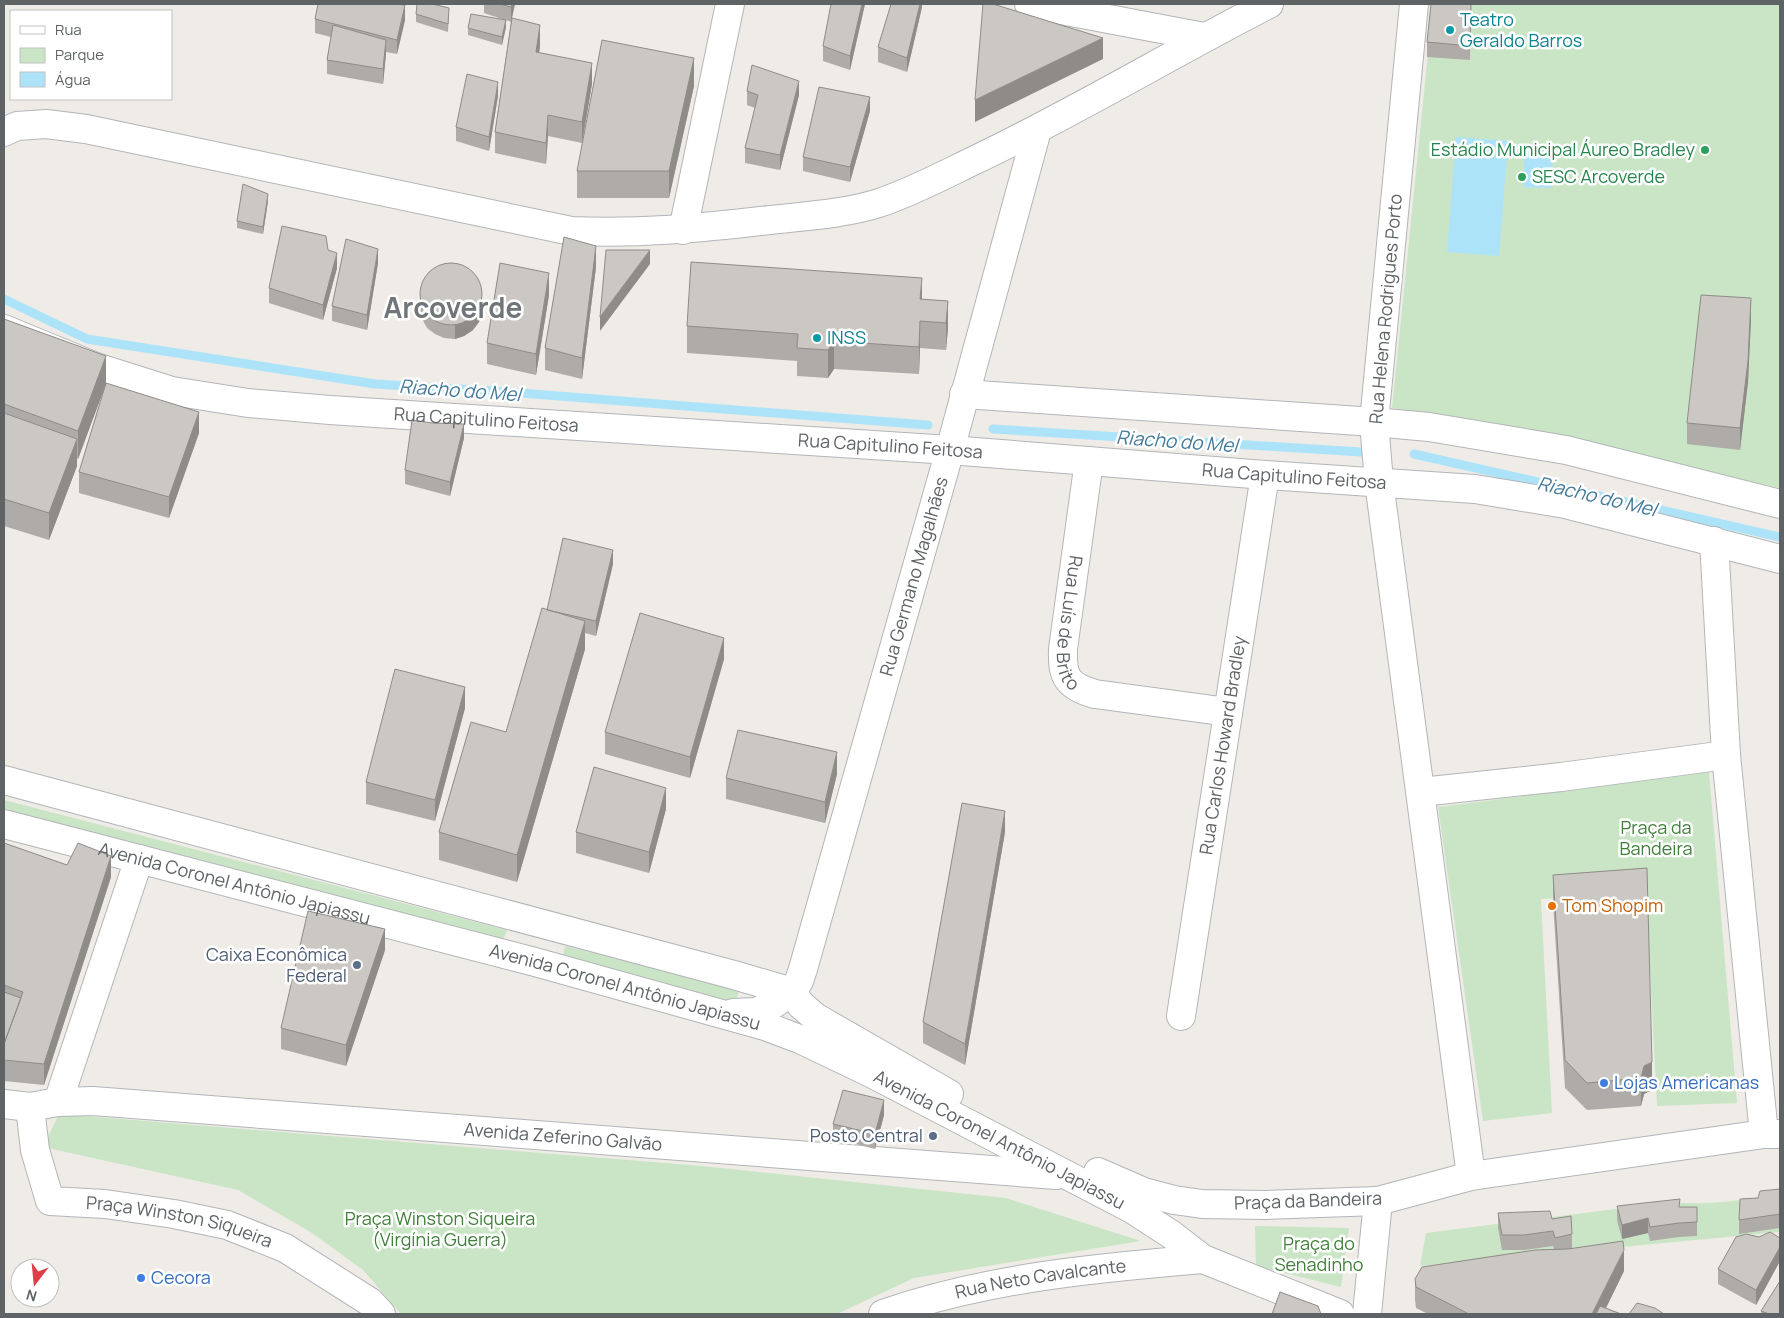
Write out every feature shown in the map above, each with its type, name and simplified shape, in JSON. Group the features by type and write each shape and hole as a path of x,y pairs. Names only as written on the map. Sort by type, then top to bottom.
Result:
{"street":[{"path":"683,230 730,4"},
{"path":"1029,4 1204,37"},
{"path":"4,132 17,126 46,124 86,129 571,231 614,233 683,230 838,212 878,203 918,187 1037,130 1204,37 1269,4"},
{"name":"Rua Helena Rodrigues Porto","path":"1414,4 1374,422 1379,482 1421,792"},
{"name":"Rua Germano Magalhães","path":"792,992 803,969 950,450 1037,130"},
{"name":"Rua Capitulino Feitosa","path":"4,329 96,367 172,391 248,403 330,410 950,450 1265,475 1475,489 1565,504 1780,559"},
{"path":"964,394 1429,427 1566,450 1780,504"},
{"name":"Rua Luís de Brito","path":"1089,461 1063,649 1064,672 1068,681 1079,689 1095,694 1228,712"},
{"name":"Rua Carlos Howard Bradley","path":"1181,1016 1265,475"},
{"name":"Praça da Bandeira","path":"792,992 801,1005 815,1017 936,1087 1119,1182 1144,1192 1174,1200 1202,1204 1266,1205 1378,1201 1471,1176 1772,1134 1726,755 1714,542"},
{"path":"1471,1176 1421,792 1561,777 1726,755"},
{"path":"4,780 792,992"},
{"name":"Avenida Coronel Antônio Japiassu","path":"4,824 535,962 765,1026 802,1040 871,1073 1132,1209 1172,1235 1203,1259"},
{"path":"58,1102 139,859"},
{"path":"535,962 545,925"},
{"path":"725,1014 756,1012 772,1005 792,992"},
{"name":"Avenida Zeferino Galvão","path":"17,1106 93,1101 1068,1175"},
{"name":"Praça Winston Siqueira","path":"17,1106 35,1150 50,1201 105,1204 174,1214 228,1225 285,1248 370,1302 381,1314"},
{"path":"1367,1314 1378,1201"},
{"path":"1203,1259 1340,1314"},
{"name":"Rua Neto Cavalcante","path":"884,1314 914,1304 1016,1279 1203,1259"}],"green space":[{"name":"SESC Arcoverde","path":"1433,4 1780,4 1780,488 1471,420 1392,408"},
{"name":"Praça da Bandeira","path":"1709,772 1737,1103 1657,1106 1646,895 1541,899 1552,1113 1483,1121 1438,807"},
{"path":"4,800 507,930 502,943 4,814"},
{"path":"565,946 739,990 736,1003 562,959"},
{"name":"Praça Winston Siqueira (Virgínia Guerra)","path":"59,1114 702,1166 1006,1198 1141,1241 914,1278 837,1314 401,1314 363,1270 312,1233 238,1190 43,1147"},
{"path":"1780,1193 1780,1232 1420,1266 1426,1233 1671,1202 1712,1203"},
{"name":"Praça do Senadinho","path":"1255,1226 1349,1228 1341,1287 1256,1266"}],"water":[{"path":"1456,137 1508,141 1499,256 1447,252"},
{"path":"1525,144 1554,146 1551,188 1523,187"}],"building":[{"path":"318,4 405,5 397,40 315,19"},
{"path":"417,4 432,4 449,8 448,24 416,14"},
{"path":"500,4 512,4 511,7"},
{"path":"831,4 862,4 850,56 823,46"},
{"path":"891,4 920,4 907,58 878,47"},
{"path":"983,4 993,4 1103,38 975,100"},
{"name":"Teatro Geraldo Barros","path":"1431,4 1471,4 1470,46 1427,42"},
{"path":"471,14 506,20 502,37 468,28"},
{"path":"512,18 540,25 536,52 592,63 582,122 548,115 546,143 495,132"},
{"path":"333,25 386,40 383,69 327,60"},
{"path":"602,40 694,58 669,171 577,171"},
{"path":"752,65 799,81 780,155 745,148 758,95 747,91"},
{"path":"467,74 498,82 489,137 456,127"},
{"path":"819,87 870,97 850,167 803,157"},
{"path":"243,184 268,194 263,227 237,221"},
{"path":"282,226 326,236 328,250 337,253 323,305 269,288"},
{"path":"564,237 596,246 582,358 545,348"},
{"path":"346,239 378,249 367,315 332,306"},
{"path":"606,250 650,250 600,317"},
{"path":"691,262 922,278 920,299 948,301 946,323 920,321 919,347 834,341 828,350 797,348 798,334 687,326"},
{"path":"451,263 463,265 473,272 480,282 482,294 480,306 473,316 463,323 451,325 439,323 429,316 422,306 420,294 422,282 429,272 439,265"},
{"path":"500,263 549,273 536,354 487,343"},
{"path":"1701,295 1751,298 1748,361 1740,428 1687,423"},
{"path":"4,319 106,356 78,431 4,404"},
{"path":"106,383 199,412 169,497 79,472"},
{"path":"4,413 77,439 49,513 4,499"},
{"path":"412,420 464,424 450,482 405,470"},
{"path":"563,538 613,550 596,621 547,610"},
{"path":"542,608 585,621 517,855 439,832 471,722 506,732"},
{"path":"640,613 724,638 690,757 605,732"},
{"path":"395,669 465,687 435,800 366,782"},
{"path":"738,730 837,752 825,802 726,778"},
{"path":"594,767 666,788 649,852 576,832"},
{"path":"962,803 1005,811 965,1044 923,1022"},
{"path":"4,843 67,865 78,843 111,856 44,1064 4,1060 4,1044 23,992 4,985"},
{"path":"1647,868 1652,1062 1644,1066 1641,1078 1587,1083 1565,1060 1553,875"},
{"path":"308,911 385,929 346,1045 281,1028"},
{"path":"4,992 21,998 4,1044"},
{"path":"843,1090 884,1100 875,1134 833,1124"},
{"path":"1780,1189 1780,1214 1739,1220 1740,1199 1758,1198 1760,1191"},
{"path":"1680,1199 1679,1207 1697,1207 1697,1222 1650,1227 1648,1218 1622,1225 1617,1206"},
{"path":"1550,1211 1552,1219 1571,1216 1572,1234 1555,1238 1553,1231 1524,1235 1502,1235 1498,1213"},
{"path":"1770,1232 1780,1238 1780,1247 1756,1290 1718,1269 1736,1237 1746,1234 1759,1237"},
{"path":"1623,1241 1624,1250 1592,1314 1469,1314 1416,1287 1415,1279 1422,1267 1535,1250 1568,1249"},
{"path":"1780,1281 1780,1314 1769,1314 1761,1311"},
{"path":"1280,1292 1318,1306 1321,1314 1272,1314"},
{"path":"1637,1303 1655,1308 1664,1314 1629,1314"},
{"path":"1600,1306 1621,1314 1596,1314"}],"waterway":[{"name":"Riacho do Mel","path":"4,299 87,339 375,384 494,391 928,425"},
{"name":"Riacho do Mel","path":"993,429 1361,452"},
{"name":"Riacho do Mel","path":"1414,454 1780,537"}],"place":[{"name":"Teatro Geraldo Barros","path":"1450,30"},
{"name":"Estádio Municipal Áureo Bradley","path":"1705,150"},
{"name":"SESC Arcoverde","path":"1522,177"},
{"name":"INSS","path":"817,338"},
{"name":"Tom Shopim","path":"1552,906"},
{"name":"Caixa Econômica Federal","path":"357,965"},
{"name":"Lojas Americanas","path":"1604,1083"},
{"name":"Posto Central","path":"933,1136"},
{"name":"Cecora","path":"141,1278"}],"district":[{"name":"Arcoverde","path":"453,308"}]}
